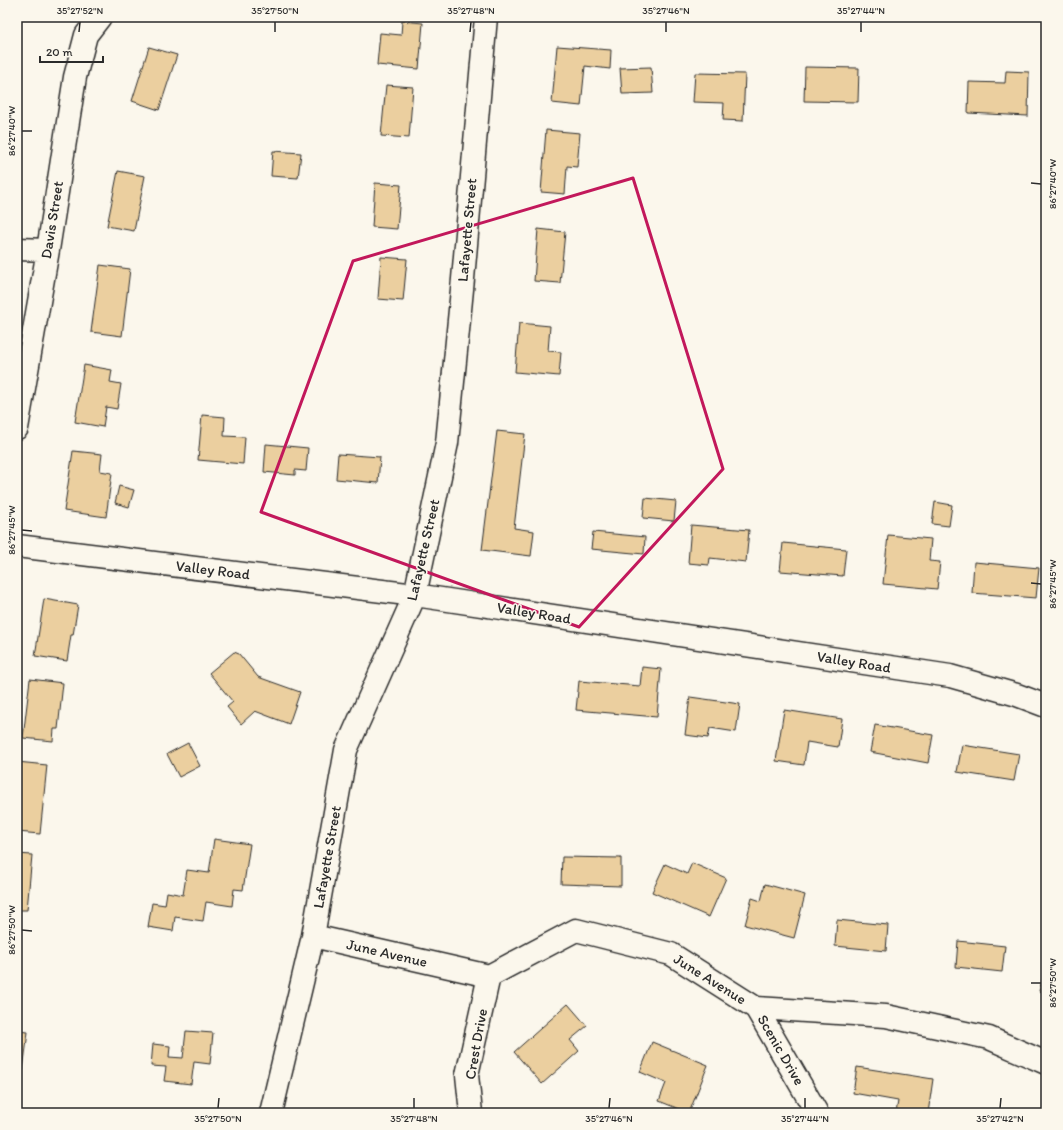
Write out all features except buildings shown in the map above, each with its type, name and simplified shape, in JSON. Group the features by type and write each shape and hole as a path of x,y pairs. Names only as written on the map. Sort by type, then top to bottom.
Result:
{"street":[{"name":"Davis Street","path":"17,428 48,250 75,77 86,35 100,17"},
{"name":"Lafayette Street","path":"271,1113 313,936 346,750 415,595 447,443 486,17"},
{"path":"17,249 48,250"},
{"name":"Valley Road","path":"17,546 415,595 950,676 1017,695 1046,706"},
{"name":"June Avenue","path":"313,936 489,976 576,930 671,954 756,1008 886,1016 989,1038 1046,1063"},
{"name":"Crest Drive","path":"471,1113 467,1075 489,976"},
{"name":"Scenic Drive","path":"756,1008 817,1113"}],"highlighted area":[{"path":"633,178 723,469 579,627 261,512 353,261"}]}
